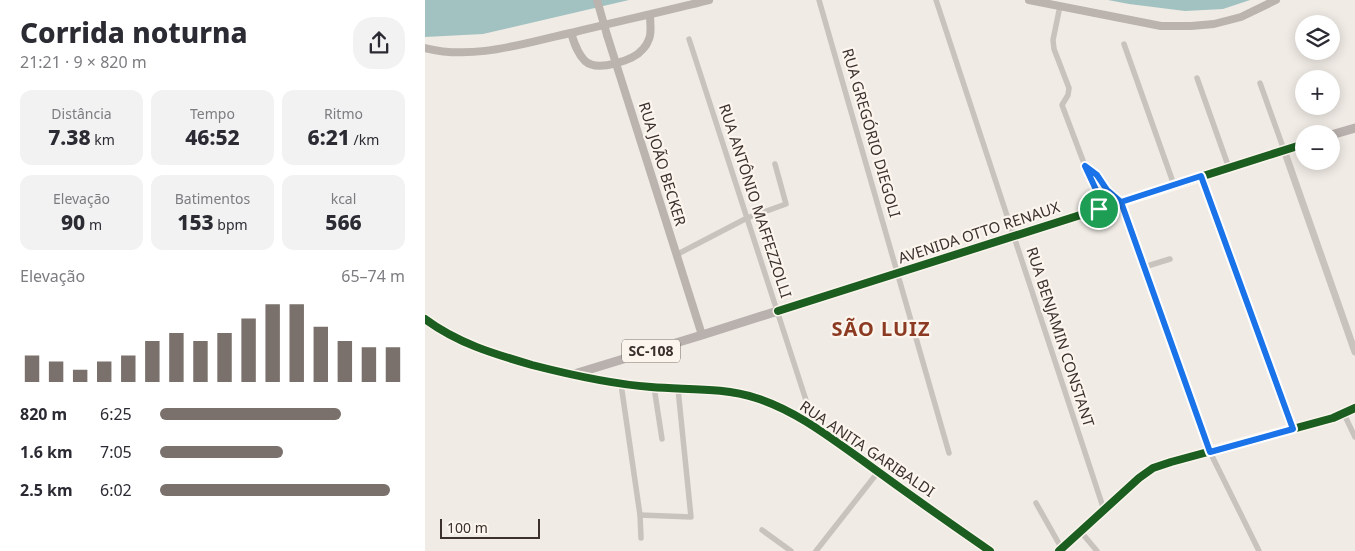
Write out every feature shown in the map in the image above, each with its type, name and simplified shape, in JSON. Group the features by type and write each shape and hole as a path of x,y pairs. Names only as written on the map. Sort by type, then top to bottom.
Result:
{"main road":[{"name":"RUA JOÃO BECKER","path":"597,0 702,335"},
{"path":"425,48 452,53 485,51 650,15 709,0"},
{"path":"1029,0 1161,26 1214,24 1241,17 1276,0"},
{"path":"571,32 579,52 589,64 599,66 616,63 630,58 642,50 650,37 650,15"},
{"path":"1340,132 1355,128"},
{"name":"AVENIDA OTTO RENAUX","path":"571,375 1295,147"},
{"name":"SC-108","path":"425,319 438,329 474,346 522,362 571,375"},
{"path":"601,366 599,375 605,382"},
{"name":"RUA ANITA GARIBALDI","path":"571,375 605,382 653,388 721,392 751,396 776,406 815,428 989,551"},
{"path":"1060,550 1139,478 1153,468 1324,421 1355,408"}],"street":[{"name":"RUA GREGÓRIO DIEGOLI","path":"819,0 949,453"},
{"name":"RUA BENJAMIN CONSTANT","path":"936,0 1104,510"},
{"path":"1059,6 1053,40 1054,49 1069,88 1063,105 1085,166 1098,194 1099,209"},
{"name":"RUA ANTÔNIO MAFFEZZOLLI","path":"689,39 815,428"},
{"path":"1124,44 1174,185"},
{"path":"1197,78 1229,168"},
{"path":"1260,83 1355,352"},
{"path":"677,255 747,218 786,204 775,164"},
{"path":"1085,166 1097,175 1107,190 1121,202 1210,452 1259,551"},
{"path":"1201,176 1293,429"},
{"path":"1144,267 1170,259"},
{"path":"621,384 641,538"},
{"path":"653,388 662,439"},
{"path":"639,515 691,517 678,389"},
{"path":"1343,414 1355,437"},
{"path":"816,551 878,472"},
{"path":"1036,503 1060,550"},
{"path":"762,530 791,551"},
{"path":"1081,532 1097,551"}],"water":[{"path":"425,0 629,0 483,34 425,37"},
{"path":"1108,0 1250,0 1223,9 1185,11"}],"cycle path":[{"path":"778,311 1295,147"},
{"path":"425,319 450,335 476,347 547,369 621,384 743,394 786,410 827,435 990,551"},
{"path":"1059,551 1139,478 1153,468 1333,418 1355,408"}],"district":[{"name":"SÃO LUIZ","path":"881,329"}],"route":[{"path":"1099,209 1098,194 1085,166 1097,175 1107,190 1121,202 1201,176 1293,429 1210,452 1121,202 1099,209"}]}
